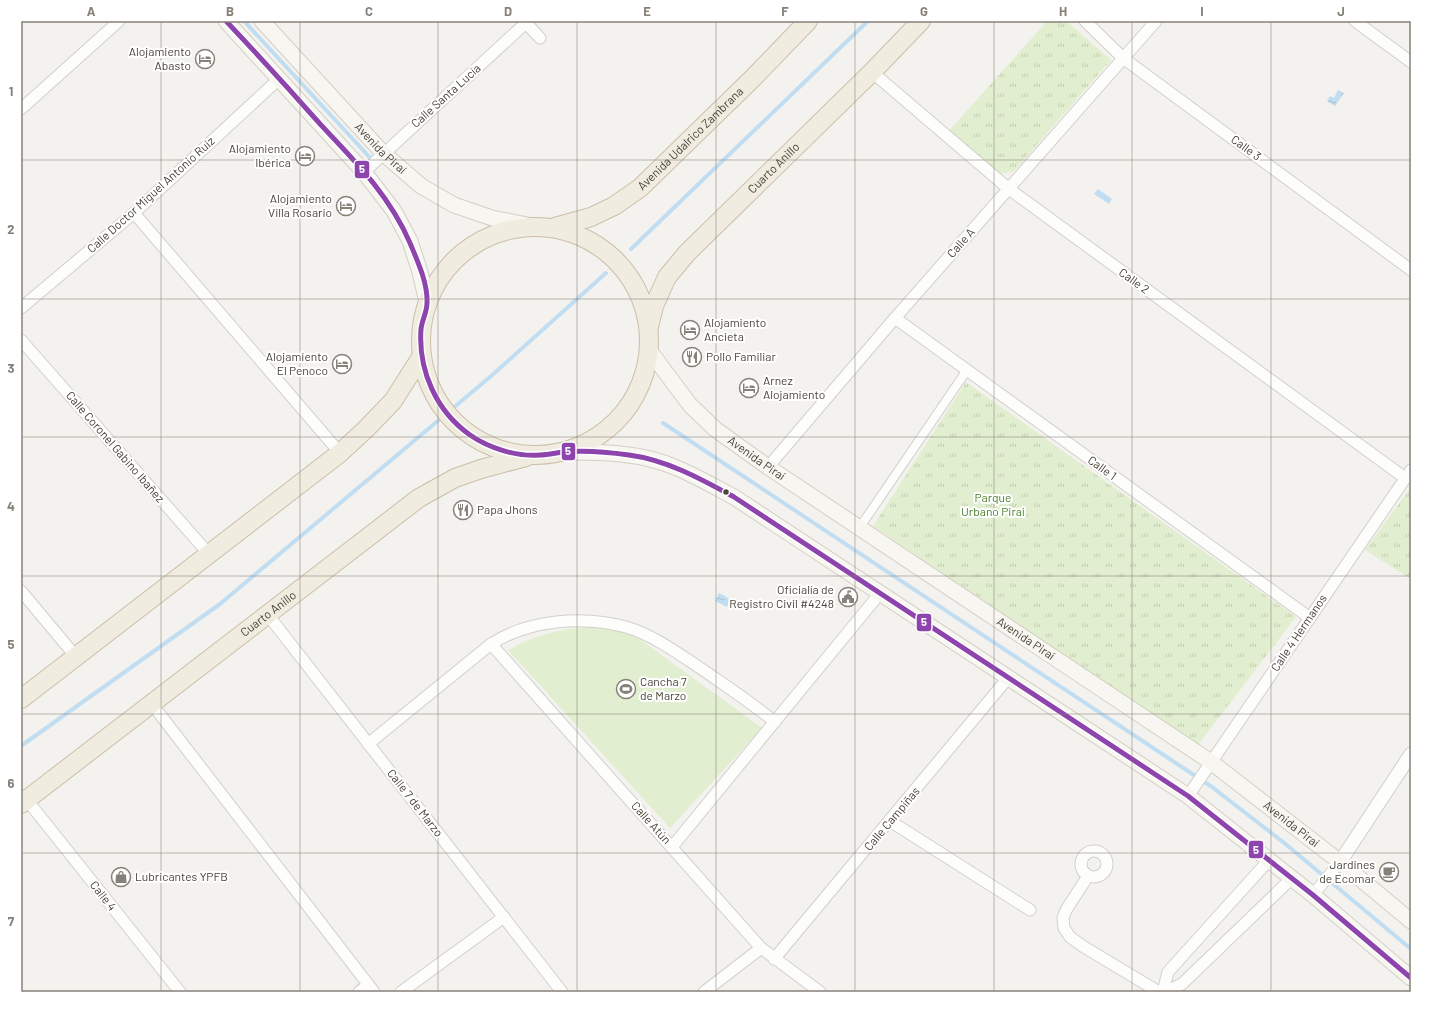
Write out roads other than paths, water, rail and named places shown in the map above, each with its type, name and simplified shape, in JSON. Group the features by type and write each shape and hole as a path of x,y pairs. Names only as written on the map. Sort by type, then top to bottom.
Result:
{"highway":[{"name":"Avenida Udalrico Zambrana","path":"554,227 591,217 614,206 640,188 753,78 808,21"},
{"name":"Cuarto Anillo","path":"648,329 654,306 667,277 687,253 872,72 921,21"},
{"path":"532,226 554,227 573,232 596,244 617,261 632,282 643,305 648,329 649,350 642,379 636,395 622,415 605,431 585,444 563,452 532,456 509,452 487,445 468,433 447,414 431,388 421,357 420,329 427,302 439,278 457,256 473,244 505,230 532,226"},
{"path":"21,699 77,658 208,553 340,453 393,401 421,357"},
{"name":"Cuarto Anillo","path":"24,802 419,498 455,478 481,469 532,456"}],"main road":[{"path":"226,21 366,170 394,211 410,241 420,272 427,302"},
{"name":"Avenida Piraí","path":"266,22 382,154 421,186 454,205 492,218 532,226"},
{"name":"Avenida Piraí","path":"649,350 690,405 715,429 768,467 860,527 1208,766 1411,921"},
{"path":"563,452 600,452 638,456 676,467 734,497 881,592 1008,678 1190,793 1269,860 1292,878 1316,892 1411,978"}],"street":[{"path":"21,109 119,21"},
{"name":"Calle 3","path":"1084,21 1123,58 1411,270"},
{"name":"Calle A","path":"768,467 895,318 1156,21"},
{"path":"1355,21 1411,62"},
{"path":"527,22 540,38"},
{"name":"Calle Santa Lucía","path":"366,170 527,22"},
{"name":"Calle 2","path":"872,72 1008,189 1408,474"},
{"name":"Calle Doctor Miguel Antonio Ruiz","path":"21,308 134,213 280,78"},
{"path":"134,213 340,453"},
{"name":"Calle 1","path":"895,318 1310,618"},
{"name":"Calle Coronel Gabino Ibañez","path":"21,340 208,553"},
{"path":"860,527 967,370"},
{"name":"Calle 4 Hermanos","path":"1190,793 1408,474"},
{"path":"21,591 77,658"},
{"path":"672,847 881,592"},
{"name":"Calle 7 de Marzo","path":"268,615 562,992"},
{"path":"368,744 491,644 505,635 544,623 593,621 628,627 669,647 750,701 775,722"},
{"name":"Calle Atún","path":"491,644 761,948 820,992"},
{"name":"Calle Campiñas","path":"774,959 890,822 1008,678"},
{"path":"152,704 371,988 359,992"},
{"path":"1316,892 1337,866 1411,754"},
{"name":"Calle 4","path":"24,802 180,992"},
{"path":"890,822 1030,910"},
{"path":"1164,992 1168,972 1269,860"},
{"path":"1088,876 1066,910 1063,918 1064,928 1070,937 1084,947 1159,992"},
{"path":"1164,992 1182,984 1292,878"},
{"path":"400,992 504,917"},
{"path":"704,992 761,948"}],"water":[{"path":"1338,90 1344,93 1335,106 1327,101 1330,96 1334,98"},
{"path":"1098,189 1112,199 1109,204 1094,194"},
{"path":"719,593 730,599 727,607 715,601"}],"waterway":[{"path":"244,21 374,162"},
{"path":"631,249 868,21"},
{"path":"21,746 220,604 490,377 606,273"},
{"path":"663,423 1212,787 1283,842 1411,949"}],"place":[{"name":"Alojamiento Abasto","path":"205,59"},
{"name":"Alojamiento Ibérica","path":"305,156"},
{"name":"Alojamiento Villa Rosario","path":"346,206"},
{"name":"Alojamiento Ancieta","path":"690,330"},
{"name":"Pollo Familiar","path":"692,357"},
{"name":"Alojamiento El Penoco","path":"342,364"},
{"name":"Arnez Alojamiento","path":"749,388"},
{"name":"Papa Jhons","path":"463,510"},
{"name":"Oficialía de Registro Civil #4248","path":"848,597"},
{"name":"Cancha 7 de Marzo","path":"626,689"},
{"name":"Jardines de Ecomar","path":"1389,872"},
{"name":"Lubricantes YPFB","path":"121,877"}],"park label":[{"name":"Parque Urbano Pirai","path":"993,505"}]}
